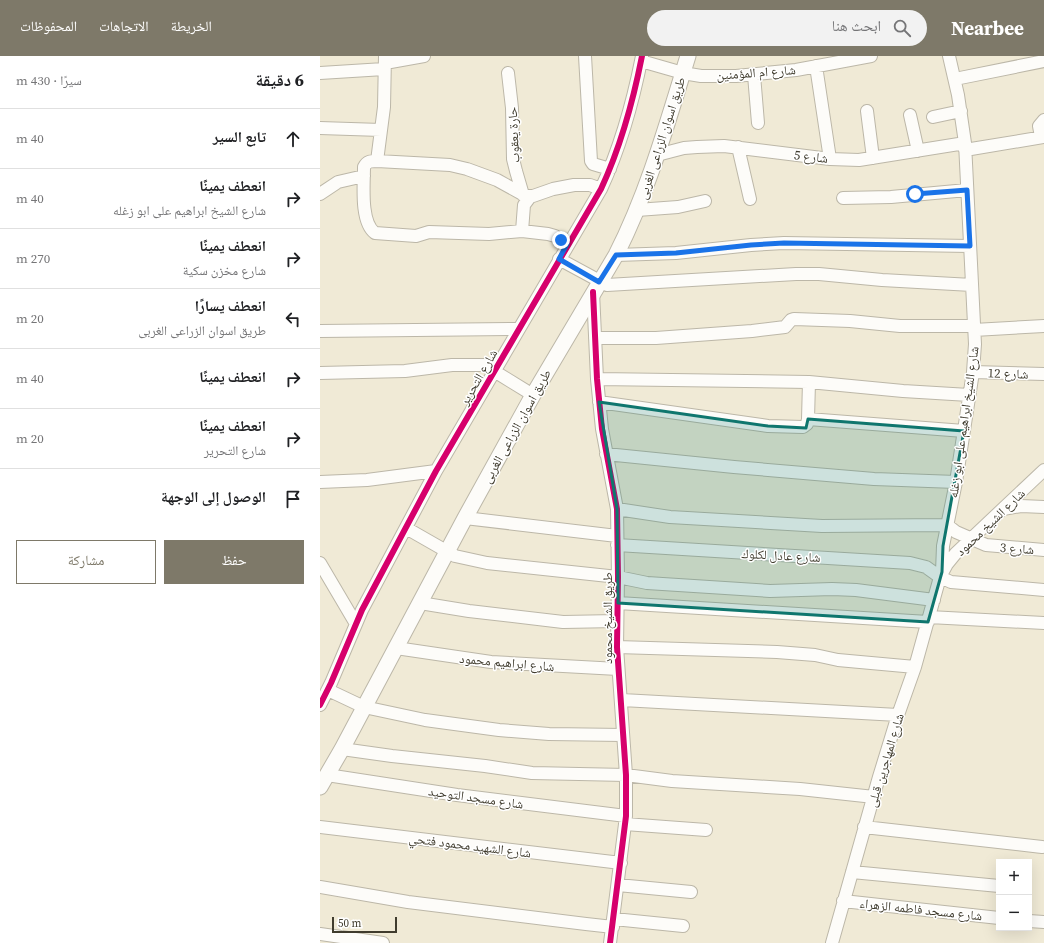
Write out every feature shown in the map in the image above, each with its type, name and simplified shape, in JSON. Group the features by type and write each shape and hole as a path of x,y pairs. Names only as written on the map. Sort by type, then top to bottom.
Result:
{"main road":[{"name":"طريق اسوان الزراعى الغربى","path":"323,779 342,749 465,518 533,395 616,255 637,210 657,155 688,56"}],"street":[{"path":"320,73 424,56"},
{"path":"585,56 591,161 593,164 610,169"},
{"name":"شارع ام المؤمنين","path":"642,59 683,74 718,76 754,75 872,56"},
{"name":"شارع الشيخ ابراهيم على ابو زغله","path":"941,575 943,546 956,482 973,372 974,328 965,147 961,111 949,56"},
{"name":"شارع التحرير","path":"320,705 328,690 356,624 436,471 567,244 601,189 625,128 642,59"},
{"path":"955,79 1044,61"},
{"path":"377,161 384,107 385,63"},
{"path":"816,66 830,159"},
{"name":"حارة يعقوب","path":"508,73 512,108 513,159 526,196"},
{"path":"754,75 758,123"},
{"path":"867,111 873,158"},
{"path":"933,116 961,111"},
{"path":"910,115 918,151"},
{"path":"1042,137 1039,126 1044,120"},
{"path":"320,128 381,130"},
{"name":"شارع 5","path":"657,155 684,148 711,146 738,147 845,160 873,158 918,151 965,147 1042,137"},
{"path":"738,147 750,199"},
{"path":"567,244 555,236 522,230 489,234 429,232 416,236 375,233 370,229 367,223 364,198 365,164 370,161 377,161 456,167 497,180 526,196 574,185 590,185 601,189"},
{"path":"320,194 338,182 364,176"},
{"path":"843,198 967,190"},
{"path":"522,230 526,196"},
{"path":"637,210 678,207 705,201"},
{"path":"616,255 676,253 784,243 970,246"},
{"path":"559,259 596,287 607,285 796,274 819,274 882,280 972,285"},
{"name":"طريق الشيخ محمود","path":"596,287 595,338 599,402 616,510 618,577 617,647 622,700 626,775 626,820 610,943"},
{"path":"595,338 656,338 752,331 785,327 791,320 794,319 850,321 900,326 974,328 1044,326"},
{"path":"320,331 518,330"},
{"path":"320,373 405,371 452,365 495,368 533,395"},
{"name":"شارع 12","path":"973,372 1044,374"},
{"path":"597,379 809,382 903,391 969,395"},
{"path":"599,402 768,426 803,428 807,424 808,419 809,382"},
{"path":"808,419 964,431"},
{"path":"606,454 874,480 956,482"},
{"name":"شارع الشيخ محمود","path":"941,575 951,559 1044,470"},
{"path":"320,482 367,480 436,471"},
{"path":"1003,509 1021,506 1044,507"},
{"path":"616,510 670,517 822,526 947,525"},
{"name":"شارع عادل لكلوك","path":"465,518 617,541 910,563 926,567 951,582 958,584 1044,590"},
{"name":"شارع 3","path":"947,525 956,532 986,546 1044,550"},
{"path":"406,528 447,552 463,559 487,563 618,577 647,583 770,591 832,589 856,590 934,600"},
{"path":"320,563 356,624"},
{"name":"شارع المهاجرين قبلى","path":"832,943 864,827 898,715 915,667 941,575"},
{"path":"420,602 469,611 562,622 617,621"},
{"path":"618,603 929,619 1044,623"},
{"path":"617,647 777,652 815,655 838,660 915,667"},
{"name":"شارع ابراهيم محمود","path":"396,648 491,662 618,669"},
{"path":"328,690 364,707 425,720 499,730 549,734 623,735"},
{"path":"622,700 898,715"},
{"path":"342,749 532,773 626,775 672,781 800,788 874,797"},
{"name":"شارع مسجد التوحيد","path":"323,779 457,795 626,820 706,830"},
{"name":"شارع الشهيد محمود فتحي","path":"320,827 621,863"},
{"path":"864,827 1042,847"},
{"path":"852,872 996,886"},
{"path":"618,885 691,892"},
{"path":"320,887 408,902 578,924 613,923 683,926"},
{"name":"شارع مسجد فاطمه الزهراء","path":"843,901 996,918"},
{"path":"1032,921 1044,922"},
{"path":"320,934 383,943"}],"highlighted area":[{"path":"599,402 768,426 806,428 808,419 964,431 943,546 942,572 928,622 618,603 617,509"}],"cycle path":[{"path":"320,705 362,610 436,471 601,189 615,157 626,124 642,56"},
{"path":"593,292 597,379 602,429 617,509 617,647 626,775 626,816 610,943"}],"route":[{"path":"561,240 567,244 559,259 599,282 616,255 676,253 784,243 970,246 967,190 915,194"}]}
